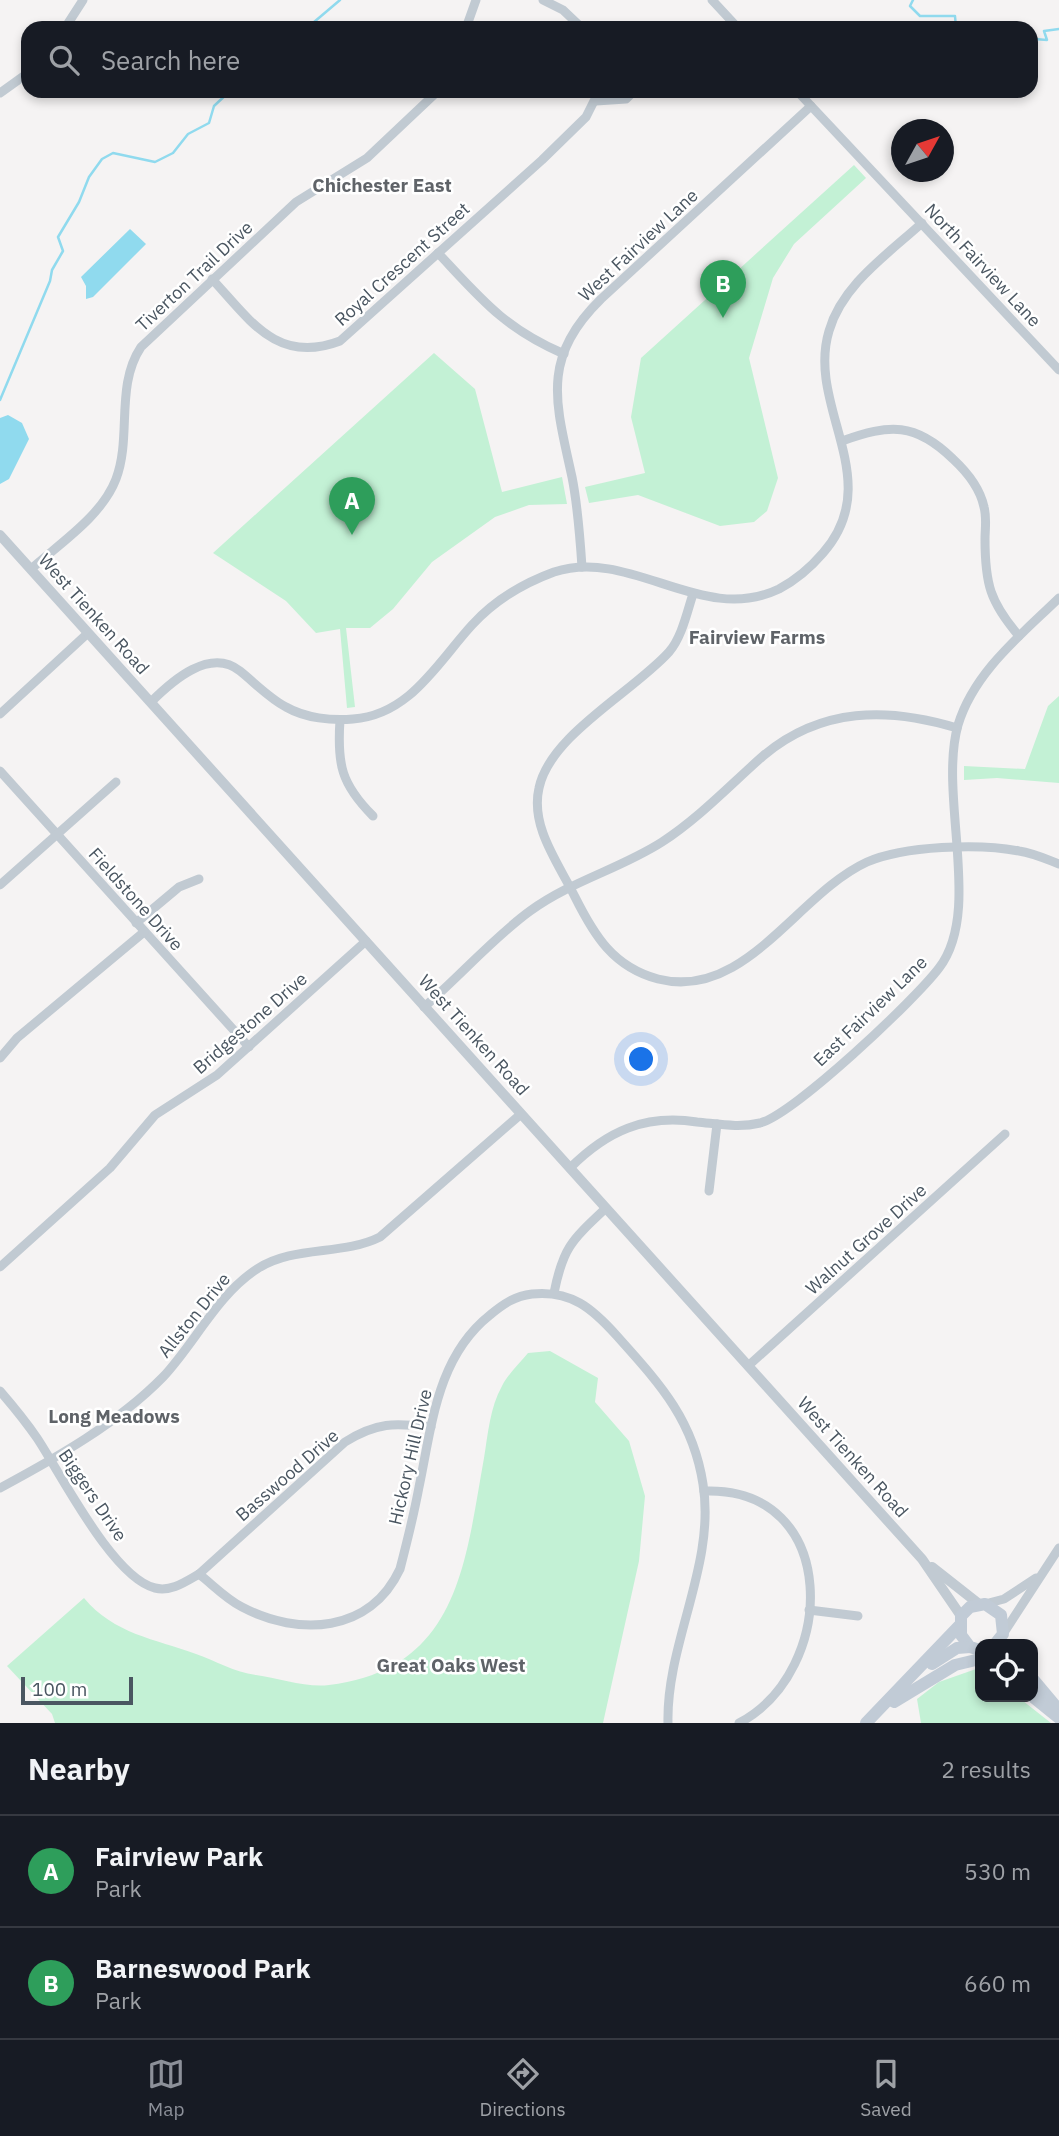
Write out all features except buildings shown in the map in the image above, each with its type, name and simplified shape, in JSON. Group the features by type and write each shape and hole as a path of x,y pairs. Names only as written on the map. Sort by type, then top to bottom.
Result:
{"main road":[{"path":"866,1723 970,1607 982,1604 1001,1615 1001,1639"},
{"path":"960,1621 962,1637 975,1649"},
{"path":"876,1713 975,1654"},
{"path":"1038,1685 1059,1710"},
{"path":"1038,1701 1059,1718"}],"street":[{"path":"71,21 83,0"},
{"path":"468,21 476,0"},
{"path":"543,0 564,10 575,21"},
{"path":"712,0 732,21"},
{"path":"0,93 21,78"},
{"name":"Tiverton Trail Drive","path":"31,569 108,495 118,471 132,360 160,327 296,202 367,158 431,98"},
{"name":"Royal Crescent Street","path":"212,279 272,341 290,347 313,348 340,341 542,160 586,117 597,98"},
{"path":"596,102 627,98"},
{"name":"North Fairview Lane","path":"804,98 1059,370"},
{"name":"West Fairview Lane","path":"582,567 577,503 556,411 558,371 564,354 586,313 811,106"},
{"path":"151,702 184,673 204,665 229,664 285,707 316,717 340,720 365,718 400,702 419,689 473,624 501,599 523,585 552,573 582,567 630,571 693,594 723,599 756,596 785,585 818,559 837,533 848,500 848,467 823,357 829,330 841,303 922,223"},
{"path":"438,253 501,320 532,340 564,354"},
{"path":"842,441 870,431 906,429 921,433 960,466 978,489 984,507 984,572 988,589 993,601 1019,636"},
{"name":"West Tienken Road","path":"0,535 922,1559 960,1621"},
{"path":"693,594 671,651 553,758 543,774 538,790 540,826 588,927 599,942 632,970 667,981 695,982 713,978 749,956 821,891 867,862 889,854 955,849 1008,849 1059,864"},
{"name":"East Fairview Lane","path":"570,1168 606,1138 646,1120 670,1119 743,1126 758,1123 787,1110 918,992 940,967 956,936 958,915 954,752 957,728 979,682 1019,636 1059,598"},
{"path":"0,714 88,633"},
{"path":"424,1007 530,911 570,887 662,842 692,820 765,755 811,726 862,713 883,713 908,715 957,728"},
{"path":"340,720 339,763 343,776 358,801 373,816"},
{"name":"Fieldstone Drive","path":"0,771 249,1047"},
{"path":"0,885 116,782"},
{"path":"136,923 179,887 199,879"},
{"path":"0,1058 17,1038 144,932"},
{"name":"Bridgestone Drive","path":"0,1267 110,1168 155,1115 217,1075 366,941"},
{"name":"Allston Drive","path":"0,1488 121,1413 159,1381 242,1280 274,1261 358,1247 380,1237 521,1114"},
{"path":"709,1191 717,1124"},
{"name":"Walnut Grove Drive","path":"748,1366 1005,1134"},
{"path":"554,1293 561,1260 569,1245 606,1208"},
{"name":"Hickory Hill Drive","path":"199,1574 239,1606 276,1621 323,1624 344,1622 362,1614 392,1586 400,1569 431,1427 451,1363 482,1321 507,1301 525,1295 566,1295 592,1310 674,1403 695,1446 704,1490 704,1534 669,1690 668,1723"},
{"name":"Biggers Drive","path":"0,1391 50,1459 101,1540 132,1574 142,1584 156,1589 178,1586"},
{"name":"Basswood Drive","path":"178,1586 199,1574 345,1443 361,1432 380,1424 431,1427"},
{"path":"704,1490 736,1493 754,1499 777,1513 802,1545 812,1581 809,1610 796,1661 787,1679 778,1693 761,1710 739,1723"},
{"path":"1002,1639 1037,1577 1059,1548"},
{"name":"West Tienken Road","path":"922,1559 982,1604"},
{"path":"982,1604 1004,1599 1037,1577"},
{"path":"809,1610 858,1616"}],"green space":[{"path":"854,165 866,178 794,244 773,278 749,358 778,478 767,511 754,522 720,526 638,495 589,503 585,487 645,473 631,417 641,358"},
{"path":"434,353 475,389 502,492 562,477 567,504 529,505 495,517 432,562 393,609 370,628 346,628 355,707 347,708 340,629 316,633 286,601 213,553"},
{"path":"1059,696 1059,783 997,778 964,780 964,766 1025,769 1048,706"},
{"path":"550,1351 598,1378 595,1402 629,1441 645,1496 639,1561 603,1723 55,1723 52,1714 7,1666 84,1598 108,1620 136,1634 240,1671 292,1682 329,1685 372,1675 405,1658 430,1634 448,1605 461,1572 490,1421 498,1394 507,1377 528,1353"},
{"path":"975,1669 975,1702 1024,1702 1051,1723 921,1723 917,1699 939,1682"}],"water":[{"path":"130,229 146,244 93,297 86,299 86,286 81,277"},
{"path":"8,415 22,423 29,439 9,479 0,484 0,418"}],"waterway":[{"path":"315,21 340,0"},
{"path":"913,0 910,6 920,16 955,16 955,21"},
{"path":"1038,39 1047,40 1044,31 1059,29"},
{"path":"0,400 50,281 52,270 63,251 58,237 79,202 89,177 102,159 113,153 155,162 173,153 188,134 209,123 214,106 223,98"}],"place":[{"name":"Barneswood Park","path":"723,318"},
{"name":"Fairview Park","path":"352,535"}],"district":[{"name":"Chichester East","path":"382,185"},
{"name":"Fairview Farms","path":"757,637"},
{"name":"Long Meadows","path":"114,1416"},
{"name":"Great Oaks West","path":"451,1665"}]}
